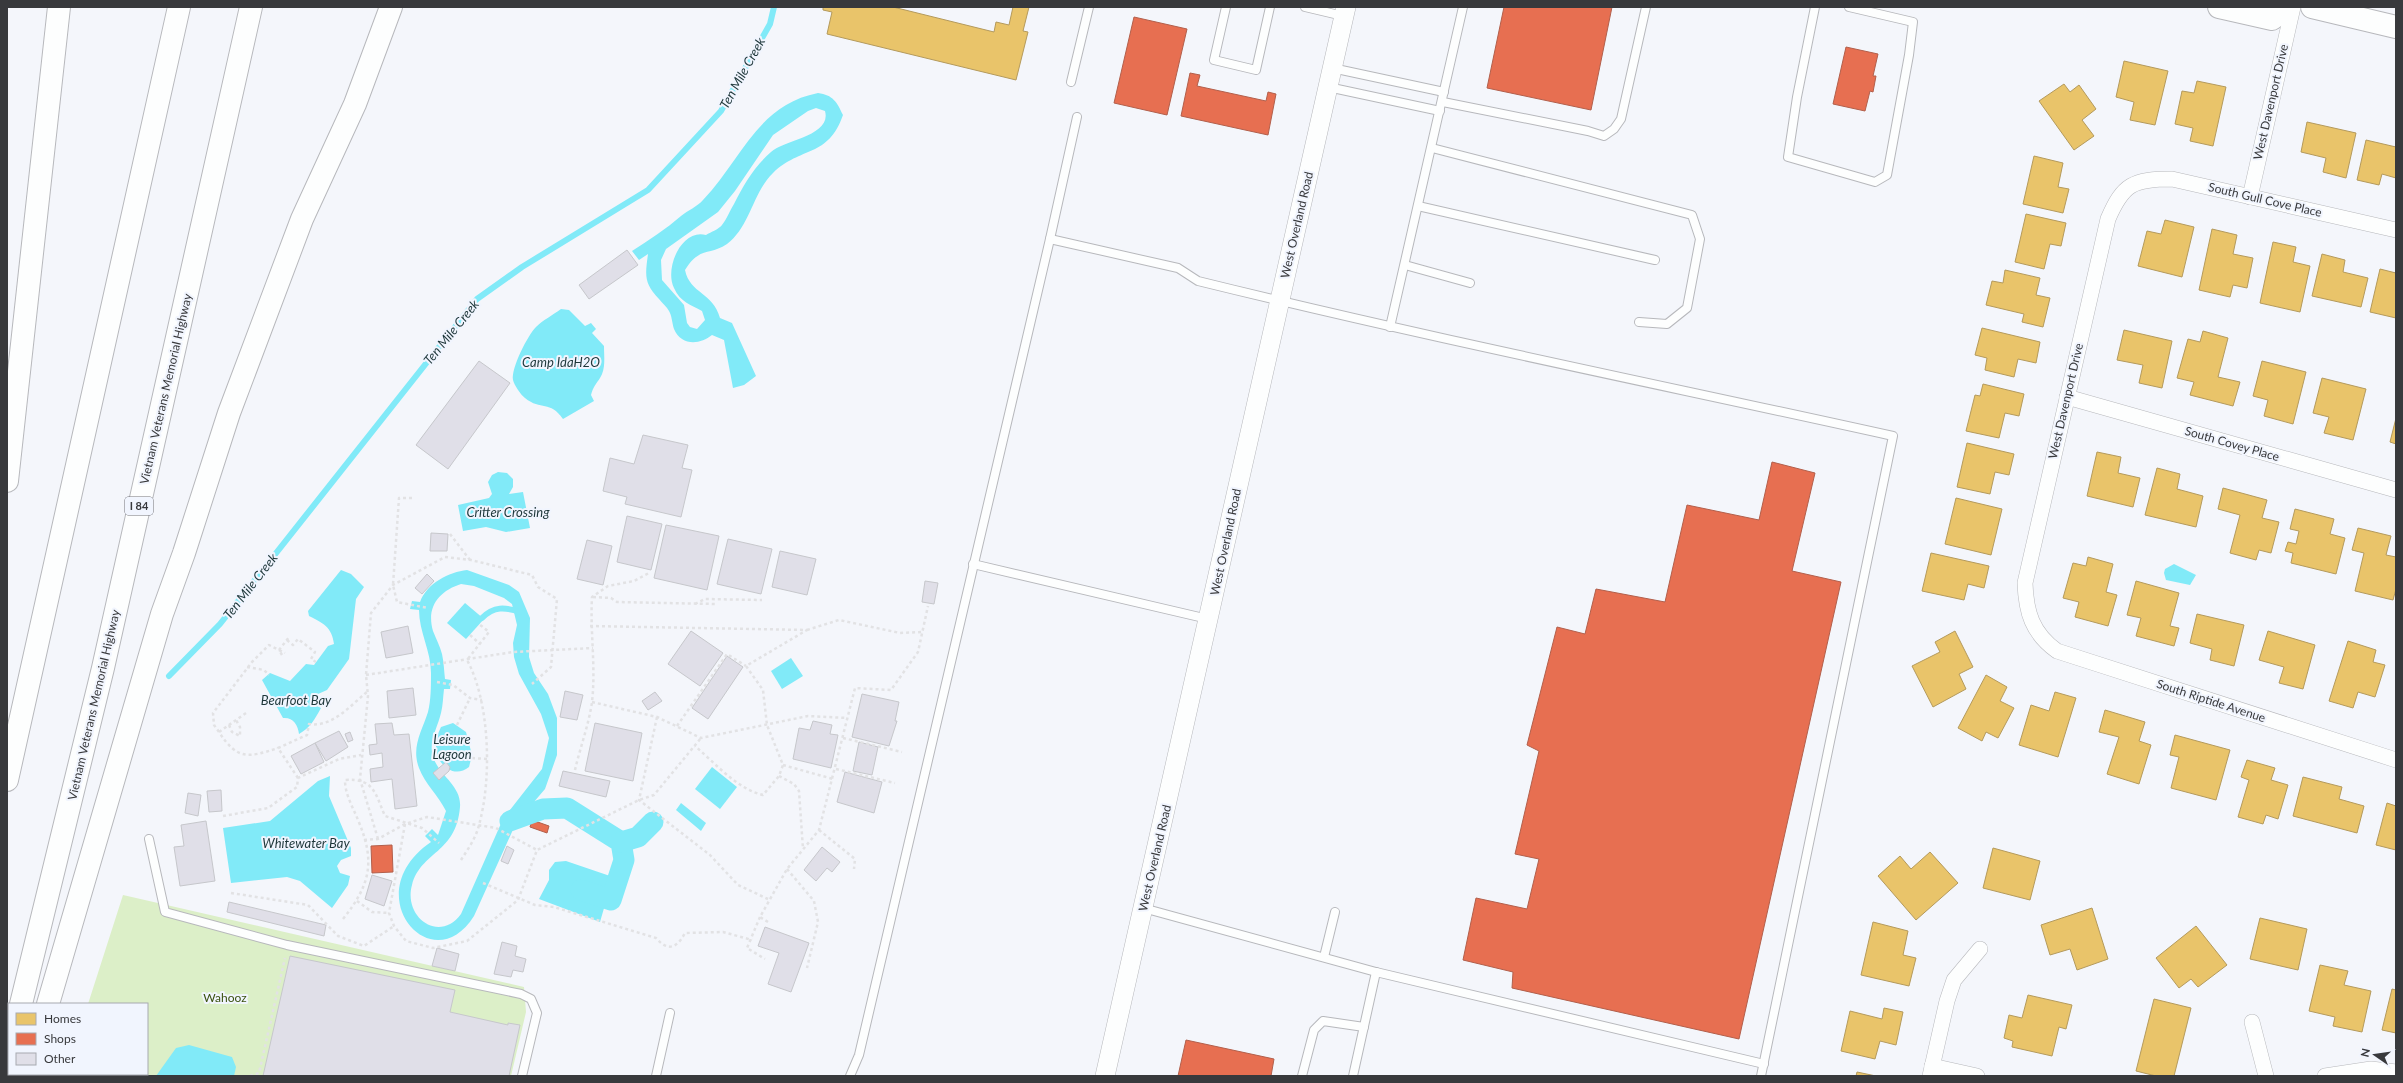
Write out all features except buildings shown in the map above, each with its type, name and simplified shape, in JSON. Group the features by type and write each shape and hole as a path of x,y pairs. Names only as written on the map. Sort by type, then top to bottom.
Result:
{"main road":[{"path":"7,481 59,7"},
{"path":"7,780 179,7"},
{"name":"Vietnam Veterans Memorial Highway","path":"21,1003 103,668 251,7"},
{"path":"48,1003 162,614 184,553 229,413 302,219 355,104 391,7"},
{"path":"2219,7 2272,19 2288,7"},
{"path":"2312,7 2396,27"}],"street":[{"name":"West Davenport Drive","path":"2250,197 2293,7"},
{"name":"West Overland Road","path":"1105,1076 1345,12"},
{"name":"South Gull Cove Place","path":"2134,183 2153,179 2172,179 2396,230"},
{"name":"West Davenport Drive","path":"2035,627 2026,606 2025,583 2108,219 2117,199 2134,183"},
{"name":"South Covey Place","path":"2067,397 2396,490"},
{"name":"South Riptide Avenue","path":"2035,627 2044,641 2057,651 2396,760"},
{"path":"1977,1076 1931,1071 1947,1001 1954,980 1980,949"},
{"path":"2252,1022 2266,1076"},
{"path":"2325,1076 2371,1069 2396,1072"}],"lane":[{"path":"1071,82 1088,7"},
{"path":"1226,7 1214,60 1256,70 1270,7"},
{"path":"1305,7 1345,12"},
{"path":"1390,327 1443,102 1463,7"},
{"path":"1443,102 1604,136 1614,130 1620,119 1646,7"},
{"path":"1815,7 1797,97 1788,157 1875,182 1887,175 1909,55 1913,22 1849,7"},
{"path":"1332,68 1444,92"},
{"path":"1328,88 1440,111"},
{"path":"850,1076 859,1055 1050,239 1077,117"},
{"path":"1432,148 1653,203 1692,215 1700,239 1687,308 1667,324 1639,322"},
{"path":"1418,206 1656,260"},
{"path":"1050,239 1178,268 1198,281 1390,327 1597,370 1893,436 1761,1076"},
{"path":"1405,265 1470,283"},
{"path":"973,564 1209,619"},
{"path":"149,839 165,912 288,945 521,994 531,999 537,1013 522,1076"},
{"path":"1143,908 1376,972 1764,1064"},
{"path":"1324,957 1335,912"},
{"path":"1353,1076 1376,972"},
{"path":"656,1076 670,1013"},
{"path":"1302,1076 1314,1030 1323,1021 1364,1027"}],"path":[{"path":"412,498 399,498 393,585 397,602 428,608"},
{"path":"450,534 471,560"},
{"path":"378,839 360,779 361,755 368,691 366,675 371,612 393,585 445,557 471,560 532,575 538,587 557,599 551,667 532,684"},
{"path":"592,597 608,586 634,581 649,573"},
{"path":"592,597 611,598 617,602 715,604"},
{"path":"575,770 592,702 593,648 590,626 592,597"},
{"path":"694,604 705,599 762,600"},
{"path":"765,959 747,948 752,940 768,899 787,870 819,830 836,769 855,688 892,690 918,652 928,606"},
{"path":"746,666 807,630 839,620 900,633 922,632"},
{"path":"467,660 489,632 480,624"},
{"path":"590,626 807,630"},
{"path":"470,635 480,644"},
{"path":"279,650 290,636"},
{"path":"287,640 293,645 298,639 315,652 311,659 316,662"},
{"path":"285,653 269,645 247,667 213,713 214,725 229,748 240,755 254,756 307,736 309,724 317,725 329,722 368,691"},
{"path":"366,675 513,652 593,648"},
{"path":"279,650 282,655"},
{"path":"677,726 727,654 746,666 763,690 767,725 783,765 779,776 763,795 753,793 742,786 695,746"},
{"path":"461,860 470,847 479,825 488,775 482,700 477,677 467,660"},
{"path":"247,667 264,670 269,675"},
{"path":"437,682 453,685 470,698 482,700"},
{"path":"457,725 470,698"},
{"path":"592,702 657,717 701,738 808,716 847,718"},
{"path":"219,732 236,720 239,716 246,713"},
{"path":"639,800 657,717"},
{"path":"229,725 232,732 240,736 240,727 236,720"},
{"path":"405,824 389,913 394,926 406,941 421,946 434,948 467,941 518,900 538,850 603,817 639,800 654,795 701,738"},
{"path":"843,738 902,752"},
{"path":"223,816 268,808 297,787 298,778 278,748"},
{"path":"298,778 339,759 361,755"},
{"path":"472,758 487,759"},
{"path":"783,765 833,779"},
{"path":"836,769 895,784"},
{"path":"779,776 794,784 799,791 803,850"},
{"path":"343,919 357,901 367,881 368,854 345,790 345,780 360,779 371,786 385,816 405,824 422,828 439,843"},
{"path":"639,800 710,855 738,885 768,899"},
{"path":"364,840 378,839 405,824 427,817 496,828 538,850"},
{"path":"819,830 855,859 854,869"},
{"path":"787,870 814,900 818,922 807,968"},
{"path":"484,883 518,900 535,906 554,907 656,938 662,945 671,947 680,943 686,933 722,932 752,940"},
{"path":"231,893 308,905 338,936 364,946 394,926"},
{"path":"357,901 372,912 389,913"},
{"path":"760,917 768,922"},
{"path":"250,1076 259,1073 286,954"}],"green space":[{"name":"Wahooz","path":"123,895 524,987 526,1012 511,1076 65,1076 148,1075 148,1003 88,1003"}],"water":[{"path":"818,93 831,97 839,106 843,115 837,129 822,145 783,165 773,173 766,181 735,237 721,248 700,254 690,262 685,270 688,278 696,289 717,309 720,318 732,323 756,376 744,385 733,388 724,340 712,335 702,341 697,342 681,339 674,329 671,315 668,310 648,284 646,268 648,254 639,260 632,251 701,202 717,184 752,136 765,121 780,109 797,99","holes":["816,108 825,111 825,119 821,126 814,132 777,148 759,164 721,226 706,235 697,234 689,238 677,251 671,270 676,293 690,305 702,311 705,320 697,329 690,327 687,323 684,305 662,280 661,260 666,249 718,212 735,191 773,135 808,111"]},
{"name":"Camp IdaH2O","path":"561,309 569,310 585,326 591,323 596,329 592,333 604,346 604,367 591,395 594,401 563,419 558,413 549,407 536,404 525,398 518,390 513,380 517,360 533,331 542,322"},
{"name":"Critter Crossing","path":"498,472 507,473 513,479 513,487 509,494 523,492 530,528 506,532 486,527 463,531 458,505 489,498 492,494 488,482 492,475"},
{"path":"2174,564 2196,575 2190,585 2166,580 2164,573 2165,569"},
{"name":"Bearfoot Bay","path":"341,570 351,574 364,587 356,599 349,659 327,690 318,694 315,699 315,705 321,708 309,726 299,734 292,720 283,718 262,680 270,673 290,681 306,664 314,665 328,646 334,644 331,633 326,626 309,616 308,611"},
{"path":"467,570 509,585 519,592 530,618 529,657 534,673 548,694 557,718 557,755 545,789 516,823 474,916 457,934 439,940 422,936 408,924 400,906 400,885 409,863 431,842 425,836 432,829 438,835 446,811 422,774 417,760 416,753 418,739 429,707 431,673 419,610 410,609 412,601 420,602 423,595 433,584 446,576","holes":["461,584 474,586 504,598 512,604 517,625 513,643 514,657 519,674 541,714 549,738 542,769 503,819 461,914 452,923 443,927 433,926 425,923 418,916 413,907 411,897 412,885 416,874 423,865 452,834 457,822 460,807 457,792 438,767 432,752 432,742 441,713 444,689 450,689 451,680 445,679 442,654 433,631 431,615 436,601 446,591"]},
{"path":"465,603 484,619 466,639 447,623"},
{"path":"791,658 803,676 782,689 771,671"},
{"name":"Leisure Lagoon","path":"453,723 466,732 472,755 469,767 463,771 457,772 446,768 438,758 436,752 436,740 441,727"},
{"path":"712,767 737,787 720,809 695,789"},
{"name":"Whitewater Bay","path":"330,776 329,796 351,848 351,856 341,860 337,866 340,873 350,876 348,885 332,908 300,881 287,877 231,883 223,828 270,821 318,781"},
{"path":"681,803 706,823 701,831 676,810"},
{"path":"566,861 613,877 600,922 539,899 549,880 549,870 555,862"},
{"path":"189,1045 232,1057 236,1067 234,1076 156,1076 176,1048"}],"waterway":[{"name":"Ten Mile Creek","path":"169,676 220,624 477,299 522,267 648,190 721,111 770,24 774,7"},
{"path":"482,618 491,611 500,609 509,609 520,612"},
{"path":"510,821 543,809 567,808 621,842 624,860 611,900 581,890"},
{"path":"621,842 638,837 653,822"}]}
